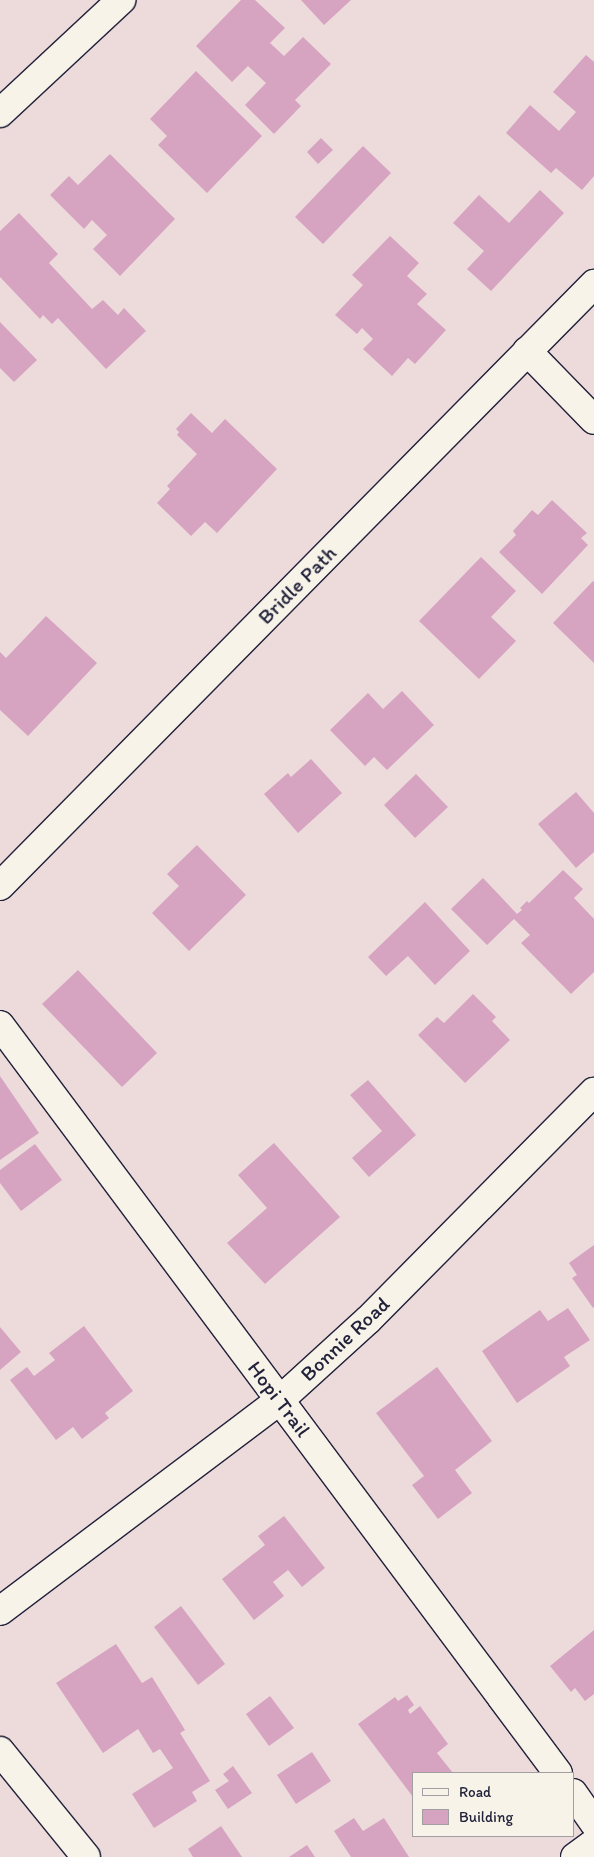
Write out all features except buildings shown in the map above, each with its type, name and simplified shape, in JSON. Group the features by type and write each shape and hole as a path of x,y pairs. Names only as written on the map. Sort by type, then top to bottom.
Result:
{"street":[{"path":"0,113 121,0"},
{"name":"Bridle Path","path":"0,886 594,284"},
{"path":"527,351 594,420"},
{"name":"Hopi Trail","path":"0,1024 557,1772"},
{"name":"Bonnie Road","path":"0,1611 280,1400 368,1320 594,1092"},
{"path":"0,1750 86,1857"},
{"path":"574,1794 594,1823"},
{"path":"575,1857 594,1843"}]}
